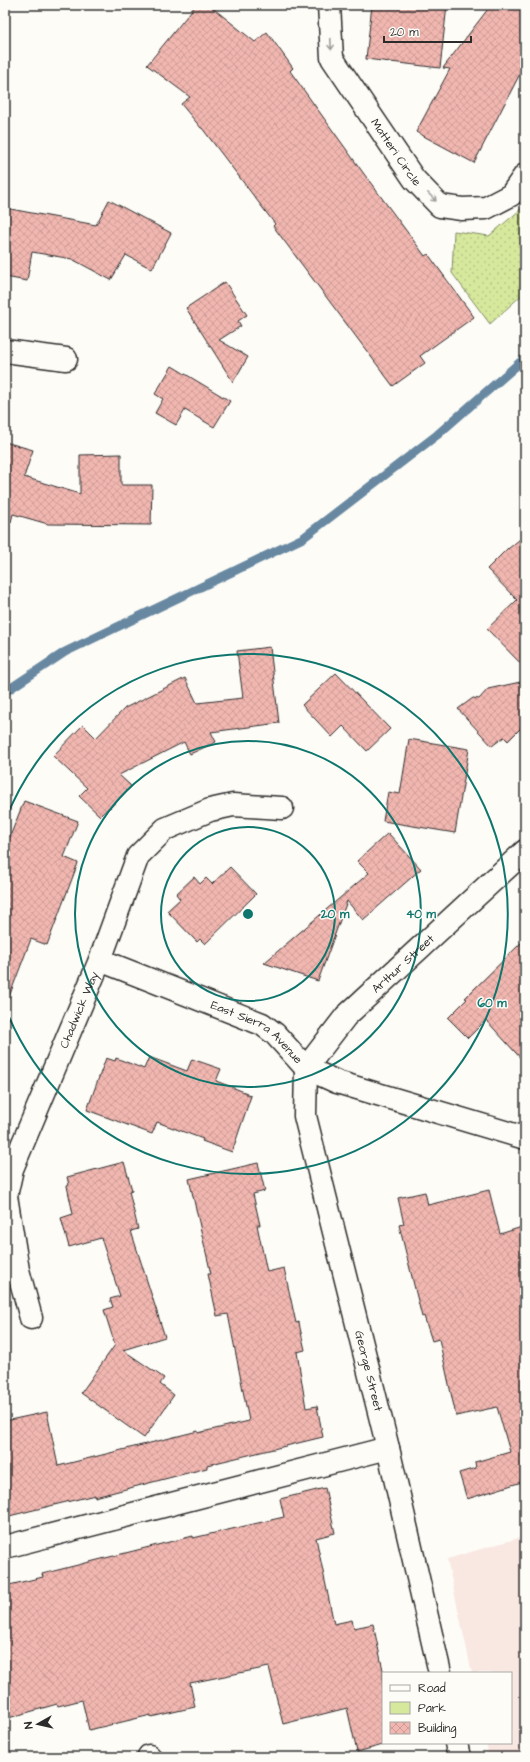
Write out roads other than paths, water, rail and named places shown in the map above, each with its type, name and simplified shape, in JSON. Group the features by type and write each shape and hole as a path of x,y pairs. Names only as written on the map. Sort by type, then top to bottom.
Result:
{"street":[{"name":"Matteri Circle","path":"329,5 332,58 414,179 440,206 462,209 486,208 511,195 525,175"},
{"path":"5,351 66,359"},
{"name":"Chadwick Way","path":"31,1318 18,1270 6,1196 12,1169 100,960 138,856 165,829 210,810 233,805 282,808"},
{"name":"Arthur Street","path":"306,1068 346,1016 525,851"},
{"name":"East Sierra Avenue","path":"100,960 262,1024 275,1034 306,1068 337,1082 525,1138"},
{"name":"George Street","path":"306,1068 305,1116 388,1448 440,1672"},
{"path":"5,1547 388,1448"},
{"path":"456,1744 459,1757"}],"waterway":[{"path":"5,692 65,652 303,538 437,435 525,358"}]}
